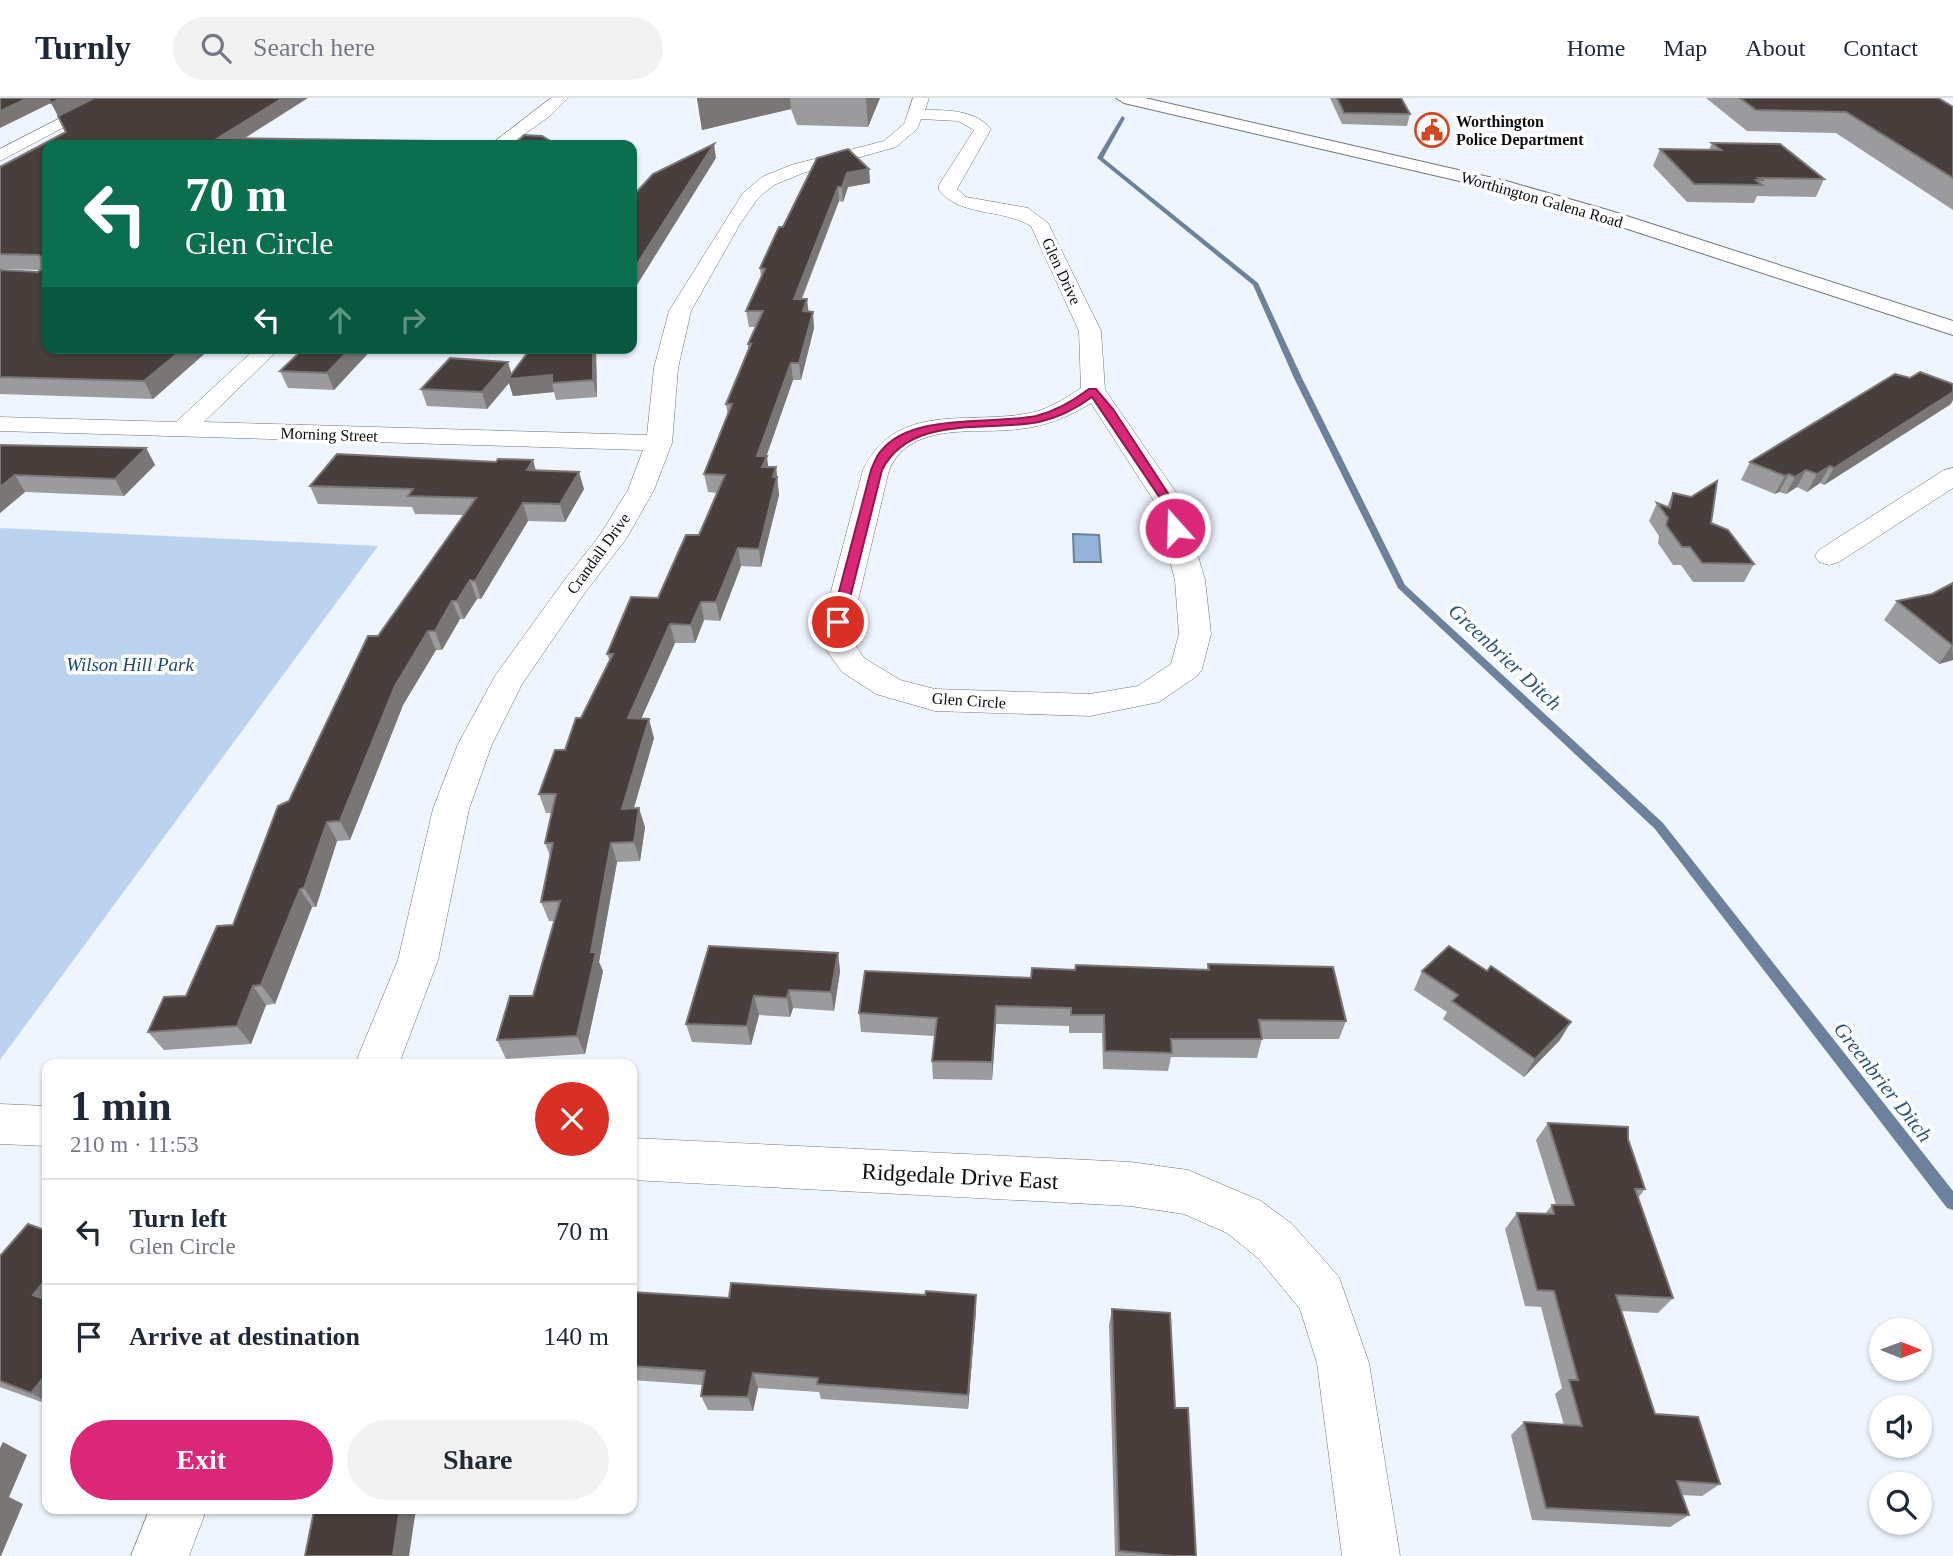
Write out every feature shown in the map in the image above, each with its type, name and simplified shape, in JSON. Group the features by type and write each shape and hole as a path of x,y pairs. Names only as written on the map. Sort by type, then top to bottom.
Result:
{"street":[{"path":"4,151 111,98"},
{"path":"505,140 545,113 559,98"},
{"name":"Worthington Galena Road","path":"1124,98 1499,185 1612,218 1953,328"},
{"name":"Glen Drive","path":"919,106 972,121 983,129 948,185 948,190 960,201 1021,212 1040,223 1090,331 1093,391"},
{"name":"Crandall Drive","path":"379,1059 418,960 451,809 475,744 506,682 573,588 612,539 641,490 659,443 666,368 680,311 749,197 768,181 797,169 890,144 906,132 919,106"},
{"path":"183,429 263,354"},
{"name":"Glen Circle","path":"1093,391 1108,409 1168,501 1190,580 1195,634 1186,669 1147,695 1090,705 935,700 888,687 853,665 838,644 838,622 876,470 886,452 908,437 939,427 1038,419 1074,405 1093,391"},
{"name":"Morning Street","path":"0,424 659,443"},
{"path":"1829,556 1953,476"},
{"path":"0,1124 42,1126"},
{"name":"Ridgedale Drive East","path":"637,1159 1130,1184 1188,1192 1244,1217 1275,1241 1321,1295 1343,1363 1371,1556"},
{"path":"160,1556 177,1514"}],"green space":[{"name":"Wilson Hill Park","path":"0,528 378,546 0,1060"}],"shaded area":[{"path":"1073,534 1099,535 1101,562 1074,562"}],"building":[{"path":"0,98 28,98 0,111"},
{"path":"48,98 62,98 51,103"},
{"path":"94,98 283,98 218,138 361,140 51,140 66,132 58,116"},
{"path":"1337,98 1401,98 1410,114 1344,113"},
{"path":"1740,98 1938,98 1953,107 1953,178 1846,112 1756,110"},
{"path":"524,135 542,136 549,140 519,140"},
{"path":"1712,143 1780,144 1824,179 1756,180 1762,185 1694,184 1660,149 1721,150"},
{"path":"714,144 637,264 637,192 653,174"},
{"path":"42,145 42,354 177,354 144,381 0,377 0,270 38,272 41,269 41,257 0,254 0,167"},
{"path":"848,149 869,169 847,173 842,187 838,187 794,299 807,299 803,311 813,312 799,363 791,363 757,456 767,456 762,467 776,467 773,477 777,477 759,549 738,548 716,602 701,602 691,625 670,624 628,718 649,719 622,809 639,808 634,842 611,843 591,952 596,952 577,1036 497,1040 510,996 533,996 560,901 541,902 553,843 545,843 556,794 539,794 555,750 565,750 576,718 581,718 613,654 607,654 631,597 658,598 686,535 699,535 725,475 704,474 732,404 726,404 763,311 746,311 765,269 760,268 817,158"},
{"path":"298,354 345,354 327,373 280,371"},
{"path":"527,354 593,354 593,380 552,383 552,375 508,379"},
{"path":"450,358 508,362 482,392 421,389"},
{"path":"1920,372 1953,384 1953,392 1834,468 1830,466 1817,474 1806,470 1795,477 1789,474 1785,476 1750,462 1895,374 1910,378"},
{"path":"0,445 146,448 115,479 15,475 0,487"},
{"path":"337,454 496,462 498,459 533,460 527,470 579,472 560,504 523,503 475,581 470,580 457,601 452,601 435,631 428,631 395,686 340,821 327,822 304,888 300,889 261,985 253,986 237,1026 148,1032 164,997 186,996 217,926 233,925 278,806 289,801 368,636 378,636 476,498 408,496 413,489 310,486"},
{"path":"1717,481 1711,523 1728,530 1754,564 1702,563 1690,547 1682,547 1666,525 1668,518 1657,503 1670,508 1673,493 1691,497"},
{"path":"1953,583 1952,645 1897,601 1932,594"},
{"path":"709,946 838,953 831,992 789,990 787,998 754,996 747,1026 686,1024"},
{"path":"1449,946 1487,971 1491,966 1571,1022 1535,1059 1452,1001 1458,995 1422,971"},
{"path":"1208,964 1333,967 1346,1021 1259,1020 1262,1039 1171,1039 1172,1053 1105,1051 1104,1015 1071,1015 1071,1008 996,1006 992,1062 932,1061 937,1018 859,1013 865,971 1031,978 1032,968 1075,970 1076,965 1209,970"},
{"path":"1548,1123 1628,1127 1628,1139 1645,1189 1635,1189 1673,1298 1616,1295 1655,1414 1698,1417 1720,1484 1677,1481 1689,1515 1546,1508 1524,1422 1582,1426 1569,1380 1578,1380 1554,1291 1537,1290 1517,1213 1554,1214 1552,1205 1574,1205"},
{"path":"28,1224 42,1229 42,1284 33,1295 42,1298 42,1379 31,1393 0,1381 0,1256"},
{"path":"731,1283 925,1295 926,1291 976,1295 968,1395 817,1384 818,1378 753,1373 748,1397 701,1396 705,1371 637,1366 637,1292 729,1298"},
{"path":"1112,1309 1170,1313 1175,1408 1188,1408 1196,1556 1119,1551"},
{"path":"313,1514 399,1514 393,1556 305,1556"}],"waterway":[{"name":"Greenbrier Ditch","path":"1122,118 1100,158 1256,284 1298,378 1401,586 1659,826 1953,1203"}],"place":[{"name":"Worthington Police Department","path":"1432,130"}],"route":[{"path":"838,622 876,470 886,452 908,437 939,427 1038,419 1074,405 1093,391 1108,409 1168,501 1175,528"}]}
